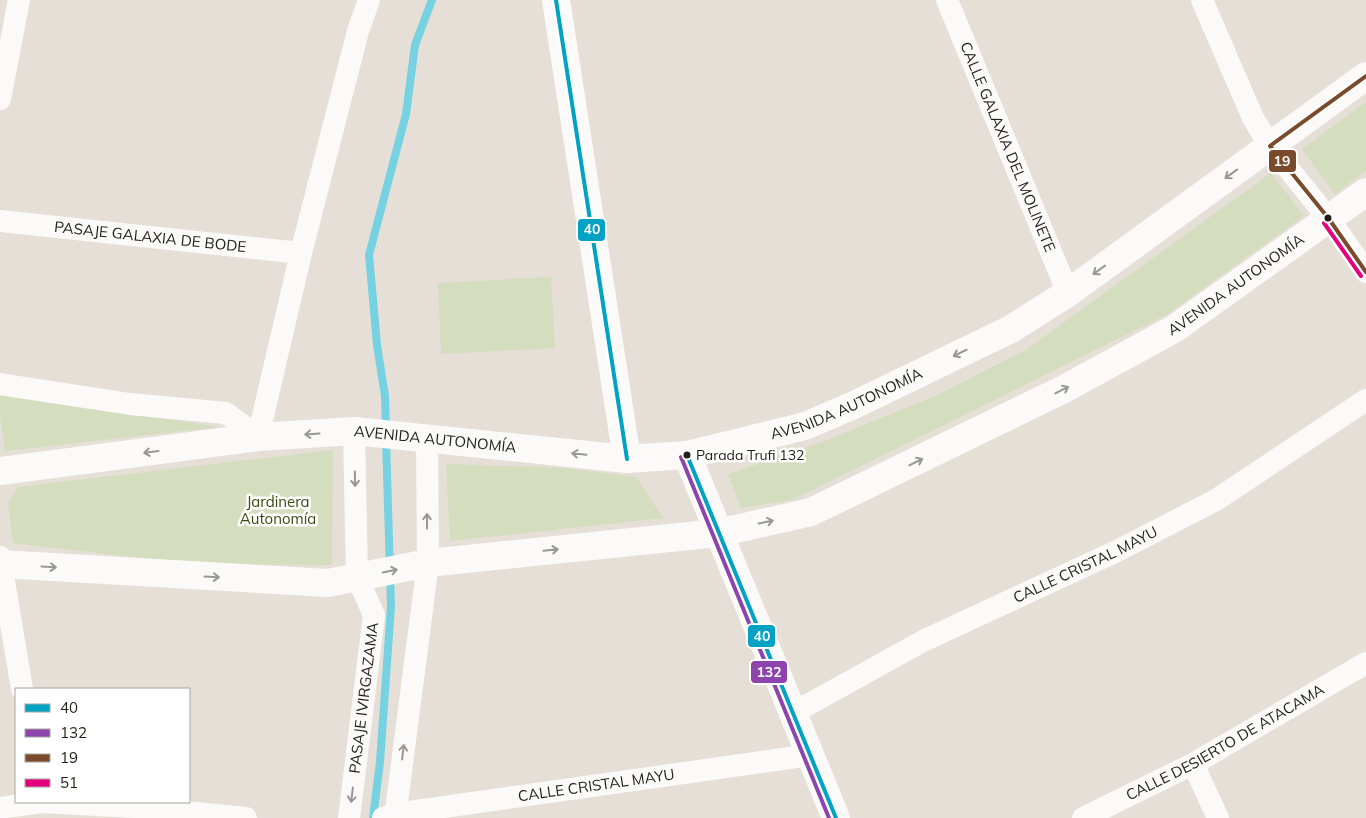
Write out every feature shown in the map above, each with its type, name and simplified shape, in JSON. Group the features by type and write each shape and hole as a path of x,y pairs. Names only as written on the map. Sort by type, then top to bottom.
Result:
{"street":[{"path":"0,100 19,0"},
{"path":"0,384 130,404 226,414 258,438 301,253 358,31 369,0"},
{"path":"556,0 627,459"},
{"name":"CALLE GALAXIA DEL MOLINETE","path":"947,0 1068,293"},
{"path":"1202,0 1253,118 1270,146 1329,219 1366,272"},
{"name":"AVENIDA AUTONOMÍA","path":"0,471 258,438 354,431 627,459 687,455 805,426 1011,329 1068,293 1366,76"},
{"name":"AVENIDA AUTONOMÍA","path":"0,562 328,583 428,563 718,533 811,512 1064,389 1174,329 1366,192"},
{"name":"PASAJE GALAXIA DE BODE","path":"0,221 301,253"},
{"name":"CALLE CRISTAL MAYU","path":"793,713 923,641 1117,551 1216,500 1366,400"},
{"name":"PASAJE IVIRGAZAMA","path":"349,818 374,616 357,578 354,431"},
{"path":"391,817 428,563 427,438"},
{"path":"687,455 836,818"},
{"path":"0,562 22,688"},
{"name":"CALLE DESIERTO DE ATACAMA","path":"1083,818 1194,764 1366,663"},
{"name":"CALLE CRISTAL MAYU","path":"391,817 811,755"},
{"path":"1194,764 1218,818"},
{"path":"0,808 34,803"},
{"path":"50,803 137,813 246,818"}],"green space":[{"path":"1366,102 1366,171 1335,194 1302,149"},
{"path":"1271,173 1304,216 1166,315 792,500 741,508 728,474 825,441 935,396 1024,351"},
{"path":"551,277 555,348 441,354 438,283"},
{"path":"0,394 219,427 5,451 0,415"},
{"name":"Jardinera Autonomía","path":"333,450 332,565 190,564 13,543 8,504 18,487"},
{"path":"446,464 564,468 636,477 663,518 450,541"}],"waterway":[{"path":"386,429 385,396 377,345 369,255 406,114 415,45 432,0"},
{"path":"373,818 380,762 391,606 386,440"}],"transit line":[{"name":"40","path":"556,0 627,459"},
{"name":"19","path":"1366,76 1270,146 1329,219 1366,272"},
{"name":"51","path":"1324,223 1361,276"},
{"name":"40","path":"687,455 836,818"},
{"name":"132","path":"681,457 829,818"}],"place":[{"name":"Parada Trufi 132","path":"687,455"}]}
